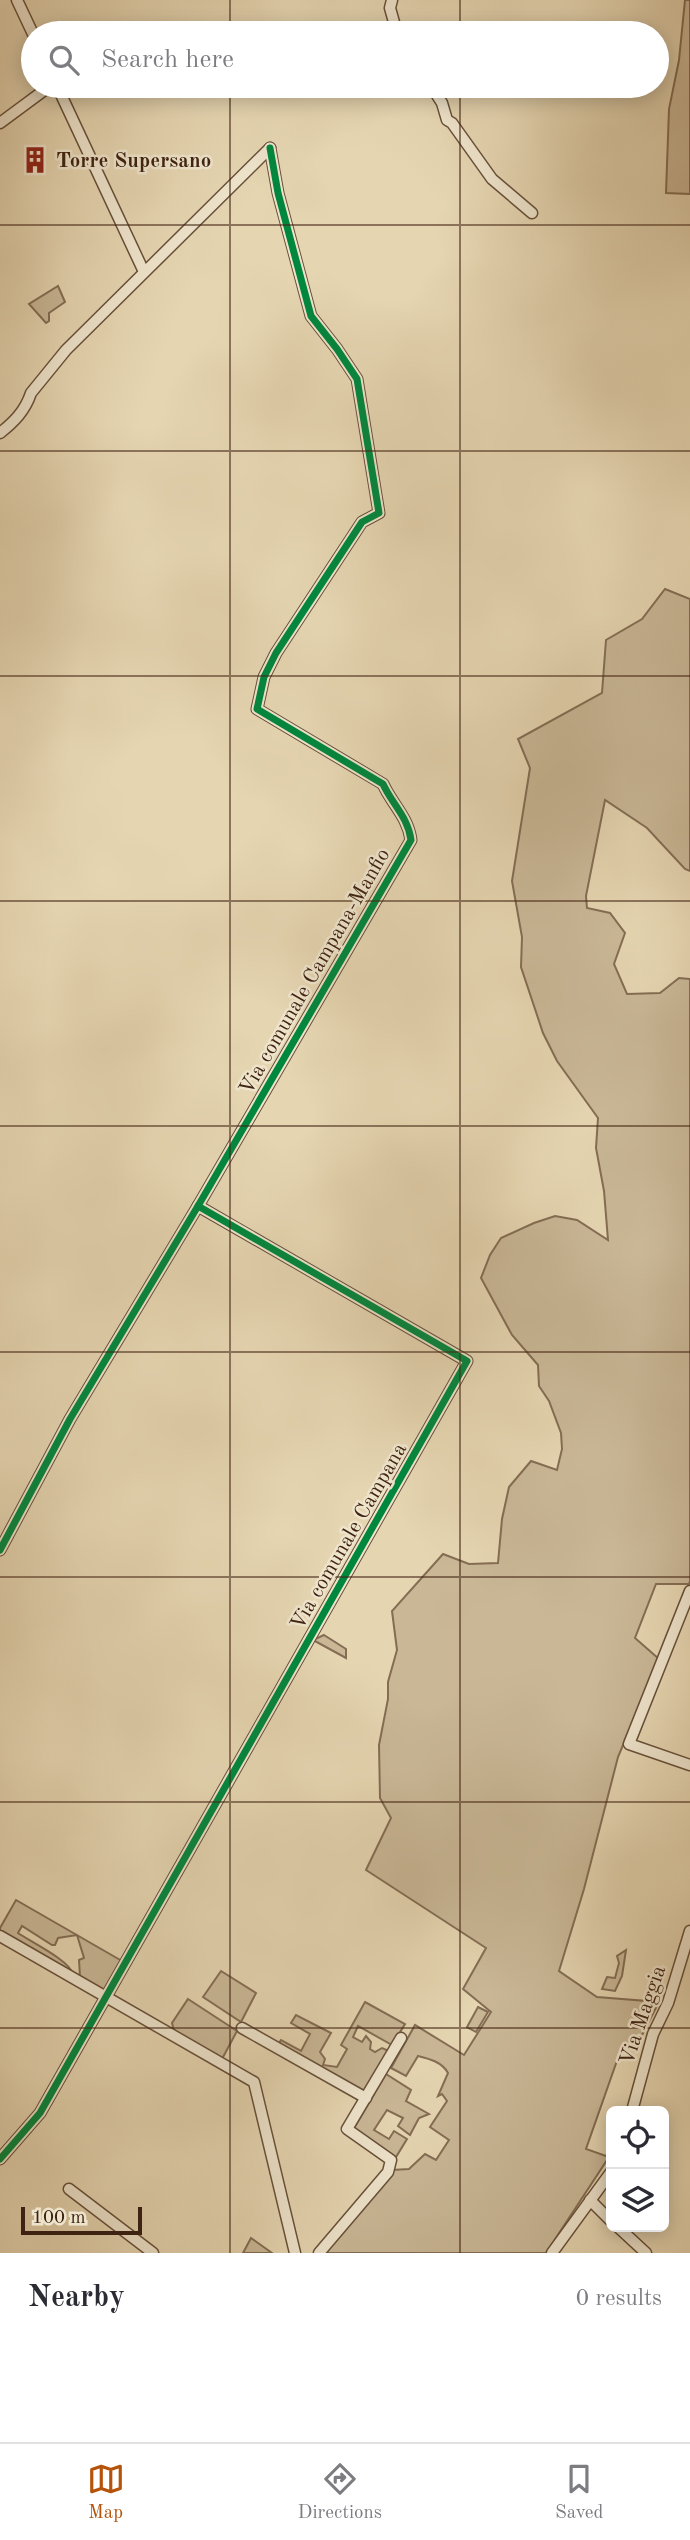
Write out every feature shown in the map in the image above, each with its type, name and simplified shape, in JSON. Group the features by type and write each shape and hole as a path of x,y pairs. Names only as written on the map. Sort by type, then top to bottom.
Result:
{"street":[{"path":"17,0 27,21"},
{"path":"392,0 390,8 394,21"},
{"path":"0,123 34,98"},
{"path":"0,433 14,421 31,393 66,350 144,272 63,98"},
{"path":"438,98 447,120 452,123 492,178 532,213"},
{"name":"Via comunale Campana-Manfio","path":"0,1550 70,1419 198,1206 411,840 409,825 390,799 383,784 257,709 264,677 276,653 362,522 379,513 357,379 311,316 278,193 270,148 144,272"},
{"name":"Via comunale Campana","path":"106,1998 467,1361 198,1206"},
{"path":"690,1591 629,1744 690,1765"},
{"name":"Via Maggia","path":"633,2106 653,2034 668,2003 690,1931"},
{"path":"0,1936 254,2082 295,2253"},
{"path":"0,2159 40,2113 106,1998"},
{"path":"242,2028 366,2098"},
{"path":"319,2253 388,2172 391,2160 347,2129 401,2038"},
{"path":"552,2253 606,2179"},
{"path":"69,2189 153,2253"},
{"path":"590,2200 606,2216"},
{"path":"623,2232 646,2253"}],"shaded area":[{"path":"685,0 690,0 690,194 666,193 669,109 679,60"},
{"path":"58,286 65,302 49,313 49,321 46,323 29,304"},
{"path":"665,589 690,599 690,871 685,869 647,828 605,800 586,896 587,908 610,913 625,933 614,964 627,994 660,993 679,978 690,979 690,1581 689,1584 656,1584 635,1638 659,1659 618,1757 584,1889 559,1971 597,1997 659,2002 639,2041 633,2040 619,2055 586,2149 606,2156 606,2162 546,2253 322,2253 392,2170 409,2169 425,2154 436,2160 449,2140 430,2127 447,2101 442,2094 438,2096 448,2073 445,2069 418,2056 406,2076 391,2068 415,2025 464,2055 491,2012 463,1989 486,1948 366,1870 391,1818 380,1798 379,1745 388,1699 388,1682 397,1650 392,1611 443,1554 469,1564 498,1563 502,1519 509,1487 531,1461 557,1470 562,1449 561,1433 549,1401 539,1386 538,1365 512,1335 481,1278 490,1255 501,1238 555,1216 577,1220 608,1240 604,1191 596,1148 598,1118 557,1061 543,1033 521,967 522,937 512,881 530,768 518,739 602,693 606,640 642,619"},
{"path":"324,1635 346,1649 346,1658 313,1640"},
{"path":"16,1900 77,1935 58,1938 55,1945 52,1945 22,1926 18,1933 57,1957 73,1974 0,1934 0,1928"},
{"path":"77,1935 122,1961 104,1991 80,1977 79,1960 84,1958"},
{"path":"626,1950 622,1976 615,1991 602,1989 607,1977 615,1978 619,1963 617,1956"},
{"path":"221,1971 256,1993 241,2022 203,1997"},
{"path":"188,1999 237,2031 222,2059 174,2031 172,2023"},
{"path":"365,2002 405,2024 392,2045 358,2026 353,2037 362,2042 366,2036 371,2042 370,2049 375,2052 382,2048 389,2051 364,2093 279,2043 281,2040 301,2051 310,2034 291,2023 296,2015 331,2033 320,2052 325,2059 323,2065 337,2067 347,2049 341,2045"},
{"path":"478,2007 488,2012 476,2032 467,2027"},
{"path":"386,2074 411,2090 406,2101 429,2114 419,2118 410,2135 398,2126 403,2118 387,2110 374,2130 389,2139 394,2131 407,2139 396,2157 353,2130"},
{"path":"251,2238 272,2253 243,2253"}],"cycle path":[{"path":"0,1550 70,1419 198,1206 411,840 403,817 383,784 257,709 264,677 276,653 362,522 379,513 357,379 311,316 278,193 270,148"},
{"path":"0,2159 40,2113 467,1361 198,1206"}],"place":[{"name":"Torre Supersano","path":"35,160"}]}
